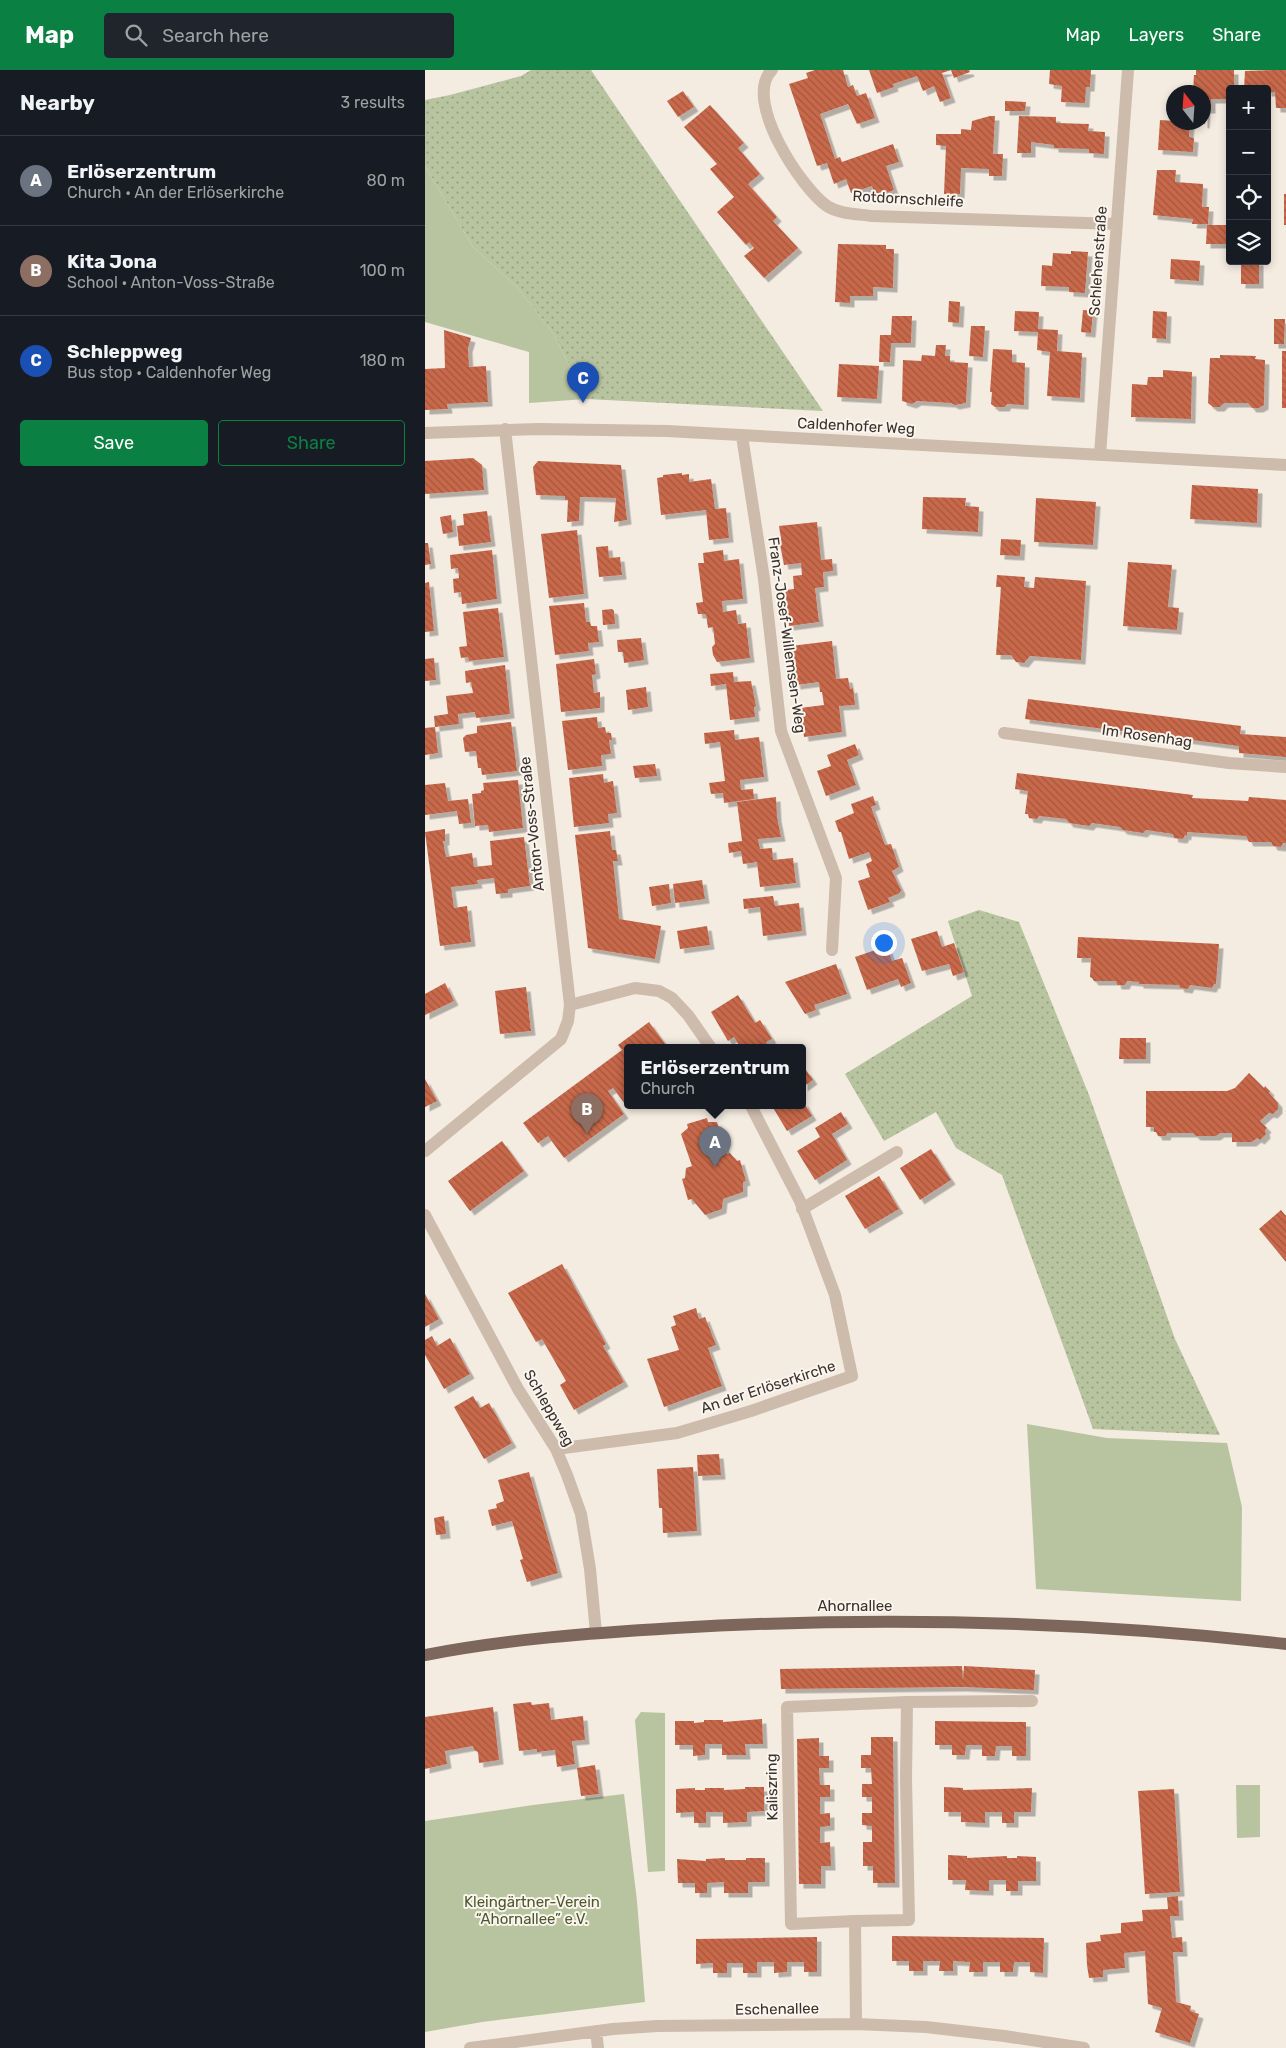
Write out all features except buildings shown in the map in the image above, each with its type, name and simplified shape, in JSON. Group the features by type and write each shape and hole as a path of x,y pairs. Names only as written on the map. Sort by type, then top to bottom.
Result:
{"main road":[{"name":"Ahornallee","path":"425,1655 521,1640 596,1633 737,1624 847,1622 970,1623 1087,1627 1286,1644"}],"street":[{"name":"Rotdornschleife","path":"772,70 763,87 765,110 771,127 802,179 812,192 829,207 846,213 872,216 1117,224"},
{"name":"Schlehenstraße","path":"1100,455 1128,70"},
{"name":"Caldenhofer Weg","path":"425,433 505,429 667,431 1286,465"},
{"name":"Anton-Voss-Straße","path":"425,1150 561,1039 568,1021 569,1005 505,429"},
{"name":"Franz-Josef-Willemsen-Weg","path":"742,436 764,579 781,731 836,878 832,950"},
{"name":"Im Rosenhag","path":"1004,733 1229,763 1286,767"},
{"path":"569,1005 635,988 659,991 672,998 688,1015 708,1044"},
{"name":"An der Erlöserkirche","path":"556,1449 677,1433 751,1411 852,1376 835,1294 803,1209 753,1109"},
{"path":"803,1209 897,1152"},
{"name":"Schleppweg","path":"425,1215 518,1389 556,1449 581,1514 590,1569 596,1633"},
{"name":"Kaliszring","path":"907,1702 906,1779 909,1920 791,1924 787,1707 907,1702 1032,1701"},
{"path":"855,1921 856,2024"},
{"name":"Eschenallee","path":"470,2048 597,2031 657,2026 856,2024 927,2027 1083,2048"},
{"path":"597,2031 598,2048"}],"green space":[{"path":"531,70 591,70 823,411 586,399 553,333 517,287 473,247 425,166 425,100 521,76"},
{"path":"425,166 473,247 517,287 553,333 586,399 529,403 529,352 425,322"},
{"path":"979,910 1019,922 1089,1095 1175,1339 1220,1435 1093,1429 1002,1175 956,1148 936,1112 884,1141 845,1074 972,996 948,921"},
{"path":"1027,1424 1107,1438 1227,1443 1242,1507 1241,1601 1036,1589"},
{"path":"641,1712 665,1713 665,1871 648,1872 635,1720"},
{"path":"1236,1785 1260,1785 1260,1837 1237,1838"},
{"name":"Kleingärtner-Verein “Ahornallee” e.V.","path":"624,1794 637,1901 645,2002 482,2022 425,2032 425,1821"}],"place":[{"name":"Schleppweg","path":"583,403"},
{"name":"Kita Jona","path":"587,1134"},
{"name":"Erlöserzentrum","path":"715,1167"}]}
